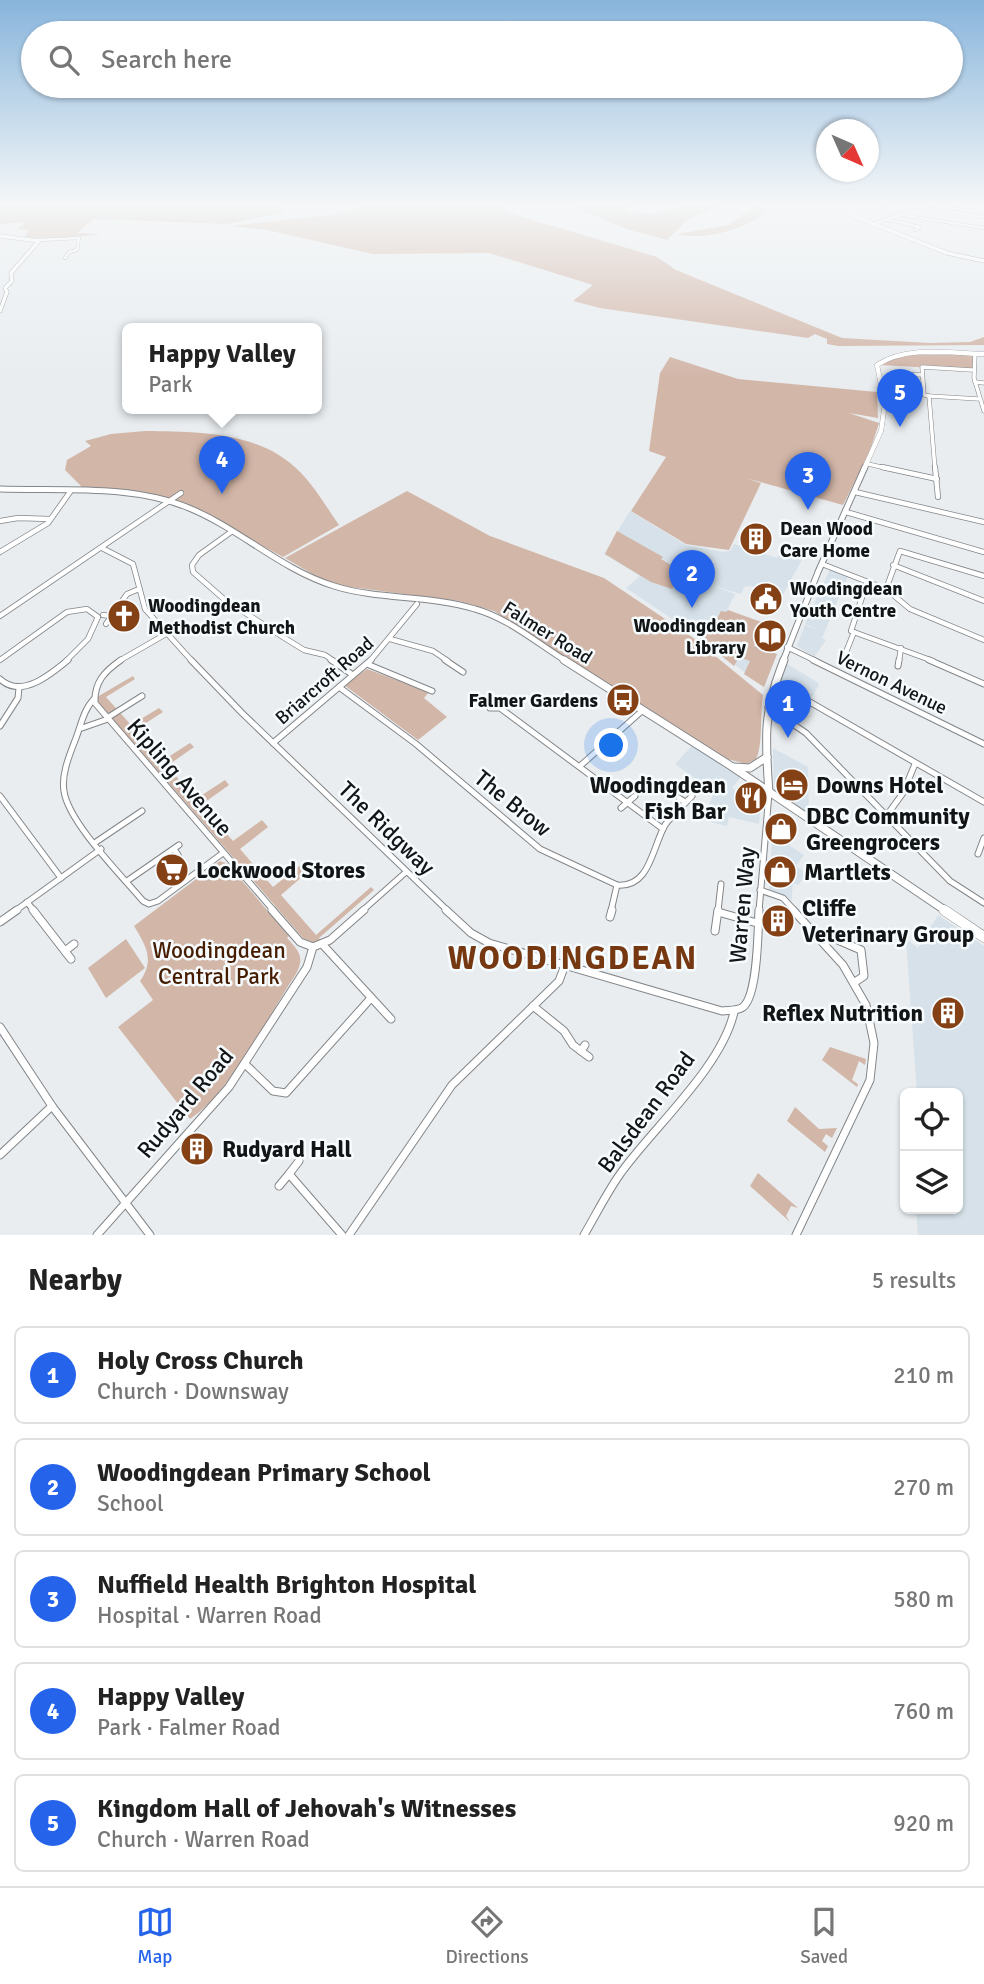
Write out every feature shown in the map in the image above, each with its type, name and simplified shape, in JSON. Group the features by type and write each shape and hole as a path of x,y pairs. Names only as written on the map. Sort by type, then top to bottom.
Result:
{"street":[{"path":"0,310 7,292 2,288 12,281 12,271 18,263"},
{"path":"975,354 972,370 984,411"},
{"path":"769,793 767,707 787,647 880,435 885,414 883,391 876,369 878,362 897,355 984,354"},
{"path":"972,370 922,367 924,395 979,399"},
{"path":"897,374 905,377 922,375"},
{"path":"975,382 984,383"},
{"path":"929,396 938,497"},
{"path":"868,464 937,479"},
{"name":"Falmer Road","path":"0,489 140,496 171,502 195,511 332,586 366,593 454,602 495,616 731,766 984,937"},
{"path":"0,552 50,519 70,492"},
{"path":"855,492 984,522"},
{"path":"0,615 181,494"},
{"path":"846,512 984,552"},
{"path":"0,521 18,517 50,519"},
{"path":"232,532 196,558 192,565 193,572 233,605 295,645 331,659 353,675"},
{"name":"The Ridgway","path":"102,548 133,564 145,609 166,634 273,743 479,939 734,1012"},
{"path":"886,589 900,551 984,576"},
{"path":"822,564 886,589 910,609 984,640"},
{"path":"893,565 984,601"},
{"path":"867,582 850,629 984,684"},
{"path":"106,624 128,593 139,589"},
{"name":"Briarcroft Road","path":"273,743 367,664 417,604"},
{"path":"0,660 70,611 84,608 96,614 98,621 95,631 80,650 33,682 19,688 11,688 0,679"},
{"path":"103,615 111,616"},
{"path":"844,657 854,632"},
{"path":"166,634 106,671 96,683 94,699 90,700 64,780 63,792 69,809 144,902 155,903 223,853"},
{"path":"390,639 433,651 463,672"},
{"name":"Vernon Avenue","path":"787,647 984,744"},
{"path":"898,666 901,648"},
{"path":"367,664 415,685 423,683 432,691"},
{"path":"774,682 984,803"},
{"name":"The Brow","path":"339,687 416,744 540,849 578,864 617,885"},
{"path":"0,726 18,698 19,688"},
{"path":"81,728 107,718 142,696"},
{"name":"Kipling Avenue","path":"94,699 107,718 300,942 313,947"},
{"path":"767,707 806,733 953,884 984,904"},
{"path":"491,708 500,708 663,829"},
{"path":"580,766 643,710"},
{"path":"731,766 750,768 767,757"},
{"path":"887,815 903,793 915,764"},
{"name":"Warren Way","path":"734,1012 746,1005 752,992 769,793"},
{"path":"0,796 61,878"},
{"path":"621,808 635,796"},
{"path":"610,917 617,885 629,886 640,879 663,829 692,796"},
{"path":"679,797 685,802"},
{"path":"96,842 142,811"},
{"path":"978,854 984,838"},
{"path":"0,922 101,849"},
{"path":"127,881 177,850"},
{"path":"313,947 323,945 406,872"},
{"path":"715,931 720,884"},
{"path":"760,890 781,897 823,941 855,982 871,1023 874,1043 873,1070 845,1136 796,1235"},
{"path":"27,902 71,959"},
{"path":"718,912 757,923"},
{"path":"823,941 831,937 861,950 864,976 855,982"},
{"path":"65,951 74,944"},
{"path":"323,945 390,1019"},
{"name":"Rudyard Road","path":"97,1235 208,1112 245,1064 307,967 313,947"},
{"path":"349,1235 452,1085 558,981 565,965"},
{"path":"245,1064 275,1093 290,1091 371,998"},
{"path":"533,1006 583,1048 589,1057"},
{"name":"Balsdean Road","path":"584,1235 616,1181 724,1039 734,1022 734,1012"},
{"path":"0,1027 52,1107 150,1235"},
{"path":"0,1155 52,1107"},
{"path":"279,1186 299,1161"},
{"path":"289,1174 342,1235"}],"shaded area":[{"path":"630,511 686,545 723,552 730,551 734,544 777,558 782,549 804,556 781,598 751,586 744,587 741,594 711,585 735,594 727,610 764,623 754,646 777,654 764,687 696,635 626,588 640,576 604,554"},
{"path":"830,569 848,576 822,638 826,640 814,657 797,646 805,625 821,631 805,624"},
{"path":"787,664 817,682 819,685 811,699 780,681"},
{"path":"693,745 741,777 732,788 740,794 749,783 763,792 764,806 761,807 759,824 729,817 727,826 703,820 714,792 675,764"},
{"path":"773,748 808,767 809,815 774,790"},
{"path":"773,823 791,828 790,846 804,855 796,866 807,874 798,885 793,883 791,905 781,895 769,890"},
{"path":"938,915 984,946 984,1235 918,1235 916,1214 963,1214 963,1088 917,1088 906,939 918,948"}],"green space":[{"path":"520,263 665,263 676,270 842,338 930,343 970,342 984,337 984,345 838,346 827,344 827,339 815,334 808,338 600,308 573,301 593,285"},
{"path":"908,355 976,357 972,370 879,365 883,361"},
{"path":"670,357 738,379 877,392 878,418 849,413 879,423 870,451 843,505 746,478 761,483 729,550 686,544 631,511 666,457 649,451 660,373"},
{"path":"145,431 228,436 266,448 300,472 339,525 283,557 204,514 161,498 86,491 65,470 67,460 91,446 85,441 111,434"},
{"path":"407,491 490,536 604,578 692,637 763,695 760,746 756,759 747,764 727,759 494,611 459,601 326,582 285,558"},
{"path":"617,531 663,557 661,559 682,572 672,589 651,582 605,554"},
{"path":"728,610 764,623 754,646 777,654 764,687 744,674 750,661 739,657 734,666 697,636 705,633 712,619 716,621 721,611"},
{"path":"367,669 429,692 424,698 447,717 418,740 344,685"},
{"path":"133,676 135,679 106,697 131,725 159,708 163,712 135,730 162,761 190,743 194,747 167,766 196,799 225,780 229,785 201,805 233,841 262,820 268,827 240,849 273,887 303,863 310,870 281,895 316,935 371,887 374,890 319,938 321,941 312,942 303,938 99,703 97,697"},
{"name":"Woodingdean Central Park","path":"220,861 228,864 289,936 287,938 297,951 300,963 296,974 234,1072 220,1091 190,1119 118,1027 153,1000 140,981 148,960 145,947 134,926"},
{"path":"126,939 145,968 106,998 88,968"},
{"path":"830,1047 866,1059 865,1065 859,1061 852,1080 858,1084 857,1087 822,1060"},
{"path":"795,1107 819,1129 837,1128 832,1138 826,1134 822,1141 828,1146 825,1152 787,1121"},
{"path":"758,1173 798,1208 791,1206 786,1216 790,1222 750,1186"}],"place":[{"name":"Kingdom Hall of Jehovah's Witnesses","path":"900,427"},
{"name":"Happy Valley","path":"222,494"},
{"name":"Nuffield Health Brighton Hospital","path":"808,510"},
{"name":"Dean Wood Care Home","path":"756,539"},
{"name":"Woodingdean Youth Centre","path":"766,599"},
{"name":"Woodingdean Primary School","path":"692,608"},
{"name":"Woodingdean Methodist Church","path":"124,616"},
{"name":"Woodingdean Library","path":"770,636"},
{"name":"Falmer Gardens","path":"623,700"},
{"name":"Holy Cross Church","path":"788,738"},
{"name":"Downs Hotel","path":"792,785"},
{"name":"Woodingdean Fish Bar","path":"751,798"},
{"name":"DBC Community Greengrocers","path":"781,829"},
{"name":"Lockwood Stores","path":"172,870"},
{"name":"Martlets","path":"780,872"},
{"name":"Cliffe Veterinary Group","path":"778,921"},
{"name":"Reflex Nutrition","path":"948,1013"},
{"name":"Rudyard Hall","path":"197,1149"}],"district":[{"name":"WOODINGDEAN","path":"573,958"}]}
